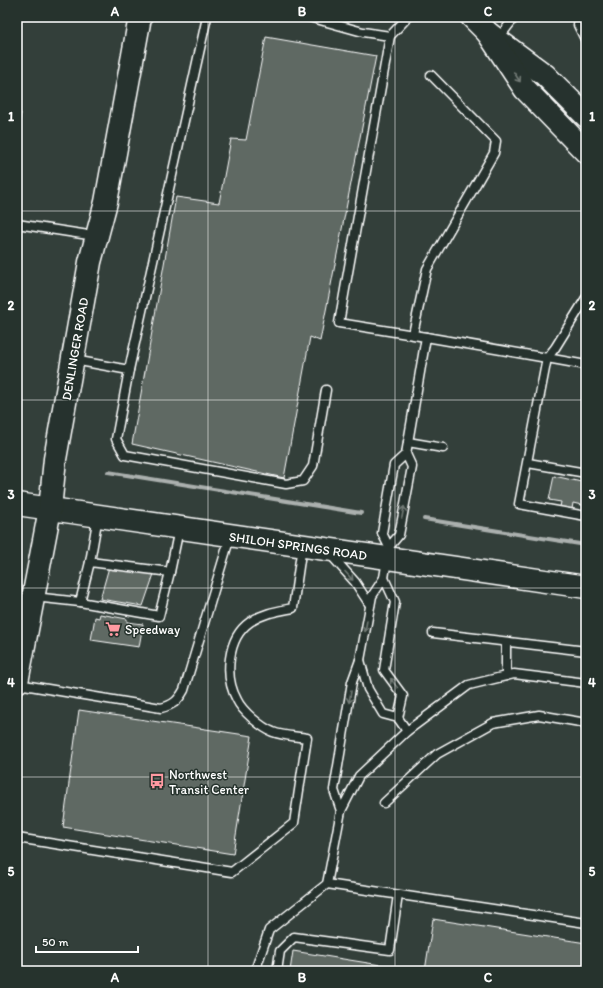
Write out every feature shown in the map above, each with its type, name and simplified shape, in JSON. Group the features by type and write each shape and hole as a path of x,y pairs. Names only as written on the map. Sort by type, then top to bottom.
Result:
{"main road":[{"name":"DENLINGER ROAD","path":"17,683 21,641 34,597 50,509 56,458 90,262 106,202 140,17"},
{"path":"472,17 493,36 545,75 586,116"},
{"path":"493,36 525,90 586,152"},
{"path":"533,98 580,121 586,127"},
{"name":"SHILOH SPRINGS ROAD","path":"17,504 326,549 387,561 584,588"}],"lane":[{"path":"207,17 129,370 116,440 125,455 286,484 303,481 312,466 326,390"},
{"path":"309,17 363,32 390,36"},
{"path":"408,17 390,36 339,323 426,336 586,365"},
{"path":"493,36 515,17"},
{"path":"579,17 578,25 586,41"},
{"path":"413,334 427,269 494,152 496,141 431,75"},
{"path":"17,224 97,236"},
{"path":"586,298 556,348 547,358 519,504 586,516"},
{"path":"341,811 334,790 352,682 360,660 372,596 399,535 412,466 406,454 426,336"},
{"path":"73,360 129,370"},
{"path":"408,442 443,448"},
{"path":"398,718 403,696 384,670 395,602 382,533 394,465 406,454"},
{"path":"528,463 586,473"},
{"path":"80,602 90,562 98,516"},
{"path":"34,597 80,602 159,616 179,528"},
{"path":"17,683 161,708 171,706 179,700 184,690 231,536"},
{"path":"17,838 232,872 294,823 306,738 273,732 252,718 237,701 231,684 229,662 234,641 249,623 270,612 293,608 302,546"},
{"path":"326,549 355,582 370,605"},
{"path":"90,562 170,572"},
{"path":"432,634 586,651"},
{"path":"506,642 506,676"},
{"path":"360,660 368,689 383,714 398,718 407,731"},
{"path":"255,971 269,930 327,884 341,811 359,776 407,731 469,685 514,674 586,684"},
{"path":"384,803 437,754 493,723 539,715 586,723"},
{"path":"327,884 586,923"},
{"path":"277,971 280,951 294,937 390,950 398,895"}],"building":[{"path":"266,37 376,56 320,341 310,337 284,478 132,444 176,197 219,203 231,139 246,140"},
{"path":"17,112 21,113 17,136"},
{"path":"554,476 586,483 586,506 573,503 572,509 560,507 561,502 549,500"},
{"path":"109,567 154,574 143,606 100,599"},
{"path":"100,614 127,619 127,622 143,624 139,647 91,640 95,617 99,618"},
{"name":"Northwest Transit Center","path":"79,710 252,736 233,854 63,827"},
{"path":"433,919 586,943 586,971 425,971"},
{"path":"293,951 418,971 290,971"}],"waterway":[{"path":"108,472 361,513"},
{"path":"424,519 586,545"}],"place":[{"name":"Speedway","path":"113,629"},
{"name":"Northwest Transit Center","path":"157,781"}]}
